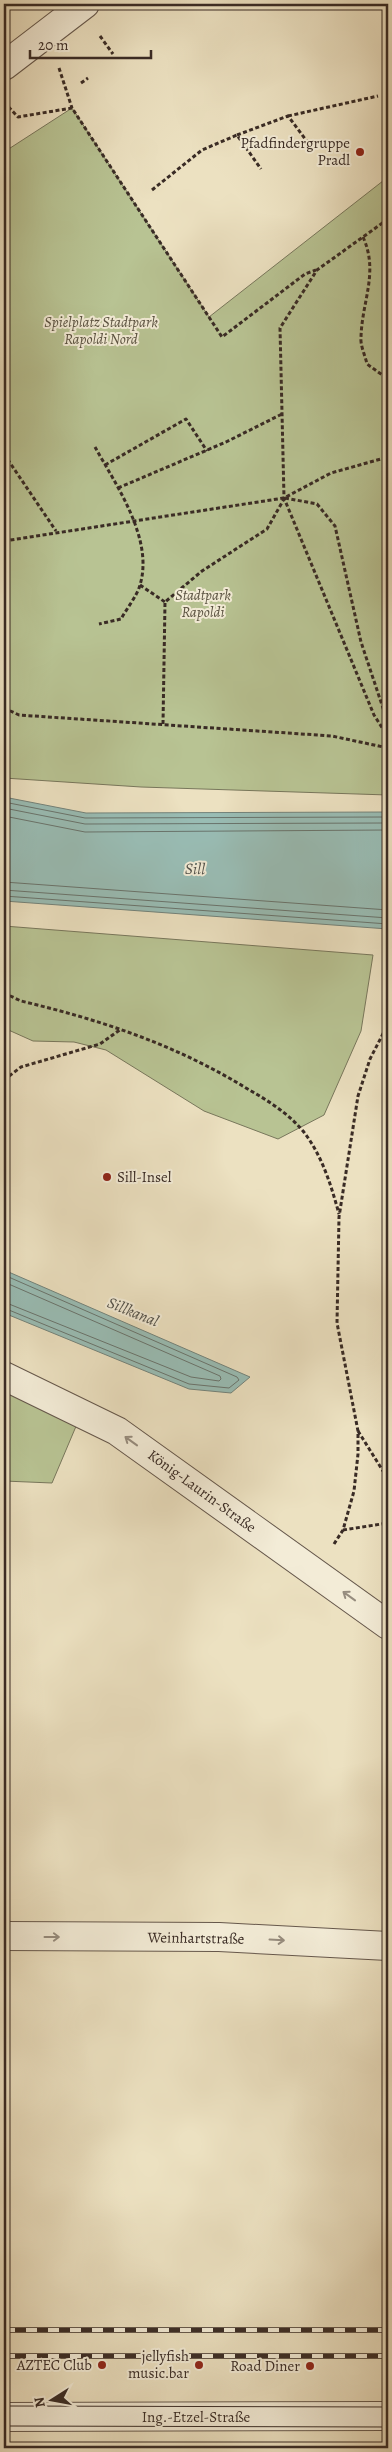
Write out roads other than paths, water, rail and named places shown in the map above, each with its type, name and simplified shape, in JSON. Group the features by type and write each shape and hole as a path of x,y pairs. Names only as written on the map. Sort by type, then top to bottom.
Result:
{"street":[{"path":"4,66 85,4"},
{"name":"König-Laurin-Straße","path":"4,1376 117,1431 316,1571 388,1625"},
{"name":"Weinhartstraße","path":"4,1936 219,1937 388,1946"},
{"name":"Ing.-Etzel-Straße","path":"4,2417 388,2416"}],"water":[{"name":"Sill","path":"4,797 86,813 388,812 388,929 4,901"},
{"path":"4,1270 250,1377 231,1393 189,1389 4,1313"}],"tram line":[{"path":"4,2406 388,2407"},
{"path":"4,2426 388,2427"}],"railway":[{"path":"4,2330 388,2330"},
{"path":"4,2356 388,2356"}],"place":[{"name":"Pfadfindergruppe Pradl","path":"360,152"},
{"name":"Sill-Insel","path":"107,1177"},
{"name":"AZTEC Club","path":"102,2365"},
{"name":"jellyfish music.bar","path":"199,2365"},
{"name":"Road Diner","path":"310,2366"}],"park label":[{"name":"Spielplatz Stadtpark Rapoldi Nord","path":"101,330"},
{"name":"Stadtpark Rapoldi","path":"203,604"}],"water label":[{"name":"Sillkanal","path":"133,1312"}]}
